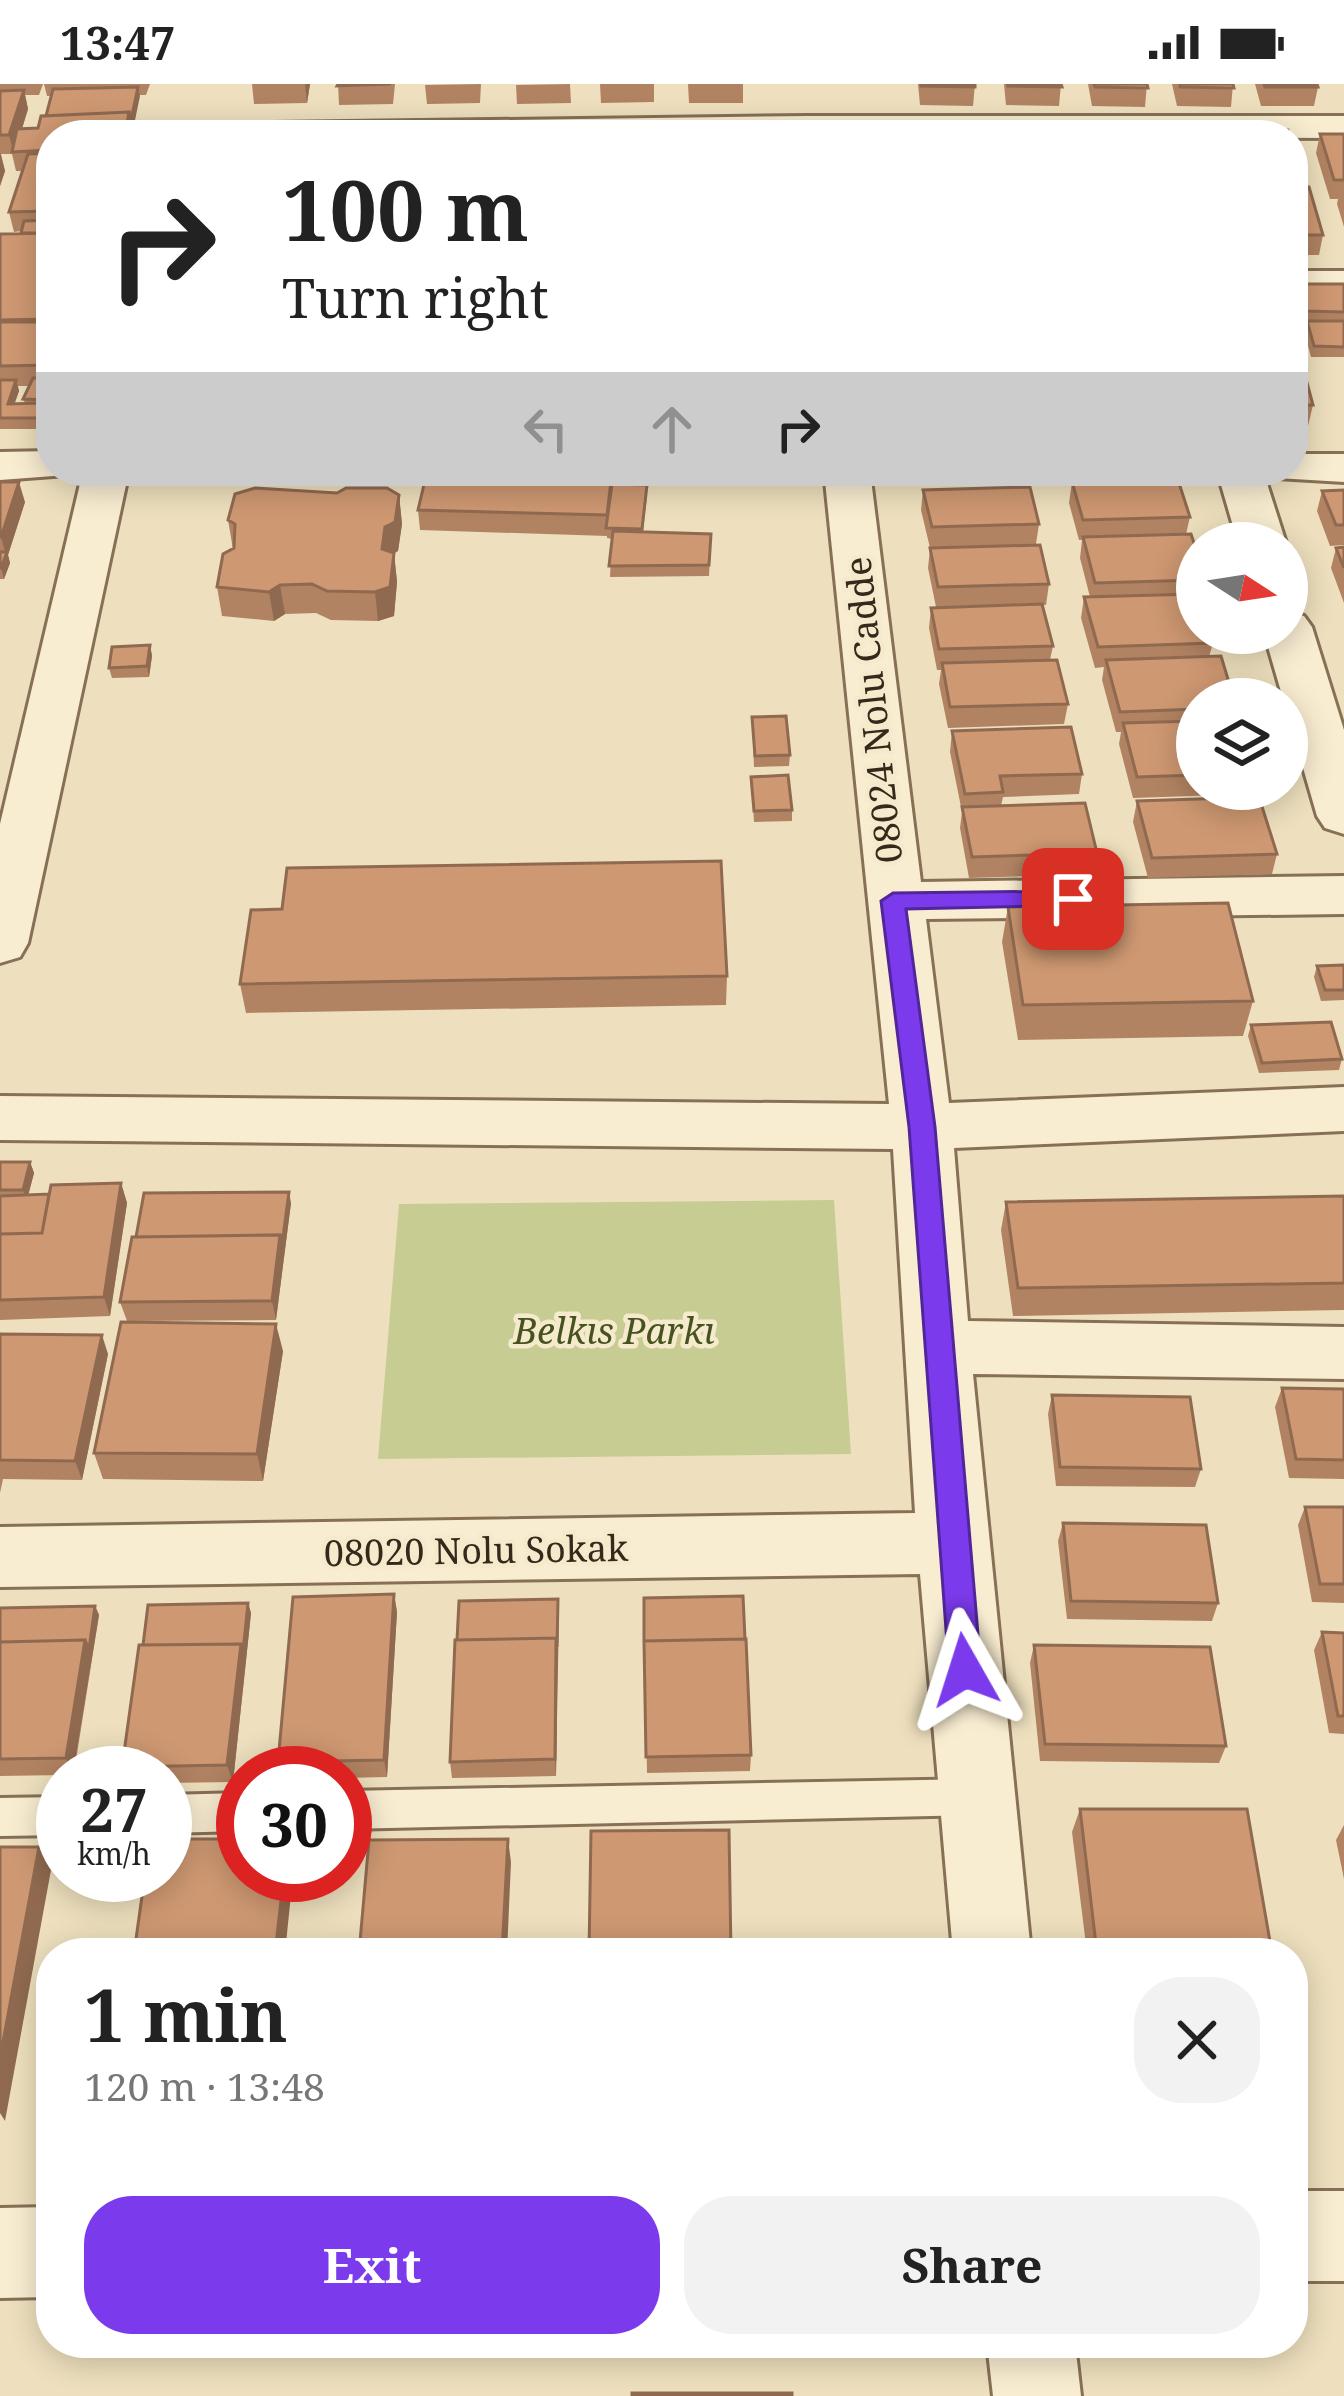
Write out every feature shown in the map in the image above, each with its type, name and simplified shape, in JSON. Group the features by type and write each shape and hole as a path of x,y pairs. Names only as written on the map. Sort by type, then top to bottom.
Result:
{"street":[{"path":"807,84 809,120"},
{"path":"1308,127 1344,127"},
{"path":"1308,283 1344,283"},
{"path":"0,466 36,465"},
{"path":"1308,468 1344,468"},
{"path":"0,943 103,486"},
{"name":"08024 Nolu Cadde","path":"850,486 922,1127 952,1543 991,1938"},
{"path":"1245,486 1256,522"},
{"path":"1295,654 1344,816"},
{"path":"893,901 1344,895"},
{"path":"0,1118 922,1127 1344,1109"},
{"path":"938,1347 1344,1353"},
{"name":"08020 Nolu Sokak","path":"0,1558 952,1543"},
{"path":"1308,2236 1344,2236"},
{"path":"0,2253 36,2252"},
{"path":"1033,2358 1037,2396"}],"lane":[{"path":"372,1809 977,1797"},
{"path":"0,1817 36,1816"}],"green space":[{"name":"Belkıs Parkı","path":"834,1200 851,1454 378,1459 399,1204"}],"building":[{"path":"975,84 975,87 921,86"},
{"path":"1061,84 1062,87 1008,86"},
{"path":"1147,84 1148,88 1095,87"},
{"path":"1233,84 1234,88 1180,87"},
{"path":"1317,84 1318,87 1265,87"},
{"path":"138,87 131,120 129,112 46,116 53,89"},
{"path":"24,90 9,135 0,135 0,91"},
{"path":"129,112 128,120 40,120 41,116"},
{"path":"36,128 36,151 12,152 17,129"},
{"path":"1320,134 1344,134 1344,180 1334,180"},
{"path":"28,154 36,154 36,211 9,212"},
{"path":"1308,187 1309,187 1323,235 1308,235"},
{"path":"24,221 36,221 36,233 21,233"},
{"path":"36,233 36,319 0,320 0,234"},
{"path":"1308,284 1344,284 1344,312 1308,311"},
{"path":"1308,321 1344,321 1344,347 1314,346"},
{"path":"0,322 36,322 36,365 0,366"},
{"path":"33,378 36,378 36,399 23,399"},
{"path":"0,380 16,380 8,404 36,403 36,418 0,418"},
{"path":"0,482 19,482 1,537 0,537"},
{"path":"424,486 610,486 607,515 418,510"},
{"path":"612,486 647,486 642,529 606,528"},
{"path":"1073,486 1180,486 1190,517 1083,520"},
{"path":"1030,487 1039,524 932,527 923,490"},
{"path":"255,488 337,493 346,488 387,488 399,495 395,522 385,527 382,549 394,553 390,587 375,592 280,585 269,592 217,587 223,554 234,548 235,524 228,520 235,494"},
{"path":"1344,490 1344,525 1336,525 1322,491"},
{"path":"613,531 711,534 709,565 609,566"},
{"path":"1176,534 1176,581 1095,583 1083,537"},
{"path":"1040,545 1049,584 938,587 930,548"},
{"path":"1176,595 1176,644 1098,647 1084,597"},
{"path":"1042,604 1053,646 939,649 931,608"},
{"path":"150,645 147,666 109,668 112,647"},
{"path":"1221,656 1228,678 1176,678 1176,710 1120,712 1106,660"},
{"path":"1057,660 1068,704 950,707 942,663"},
{"path":"786,716 790,755 755,756 752,717"},
{"path":"1176,722 1176,776 1137,777 1123,723"},
{"path":"1071,727 1082,774 1000,776 1003,792 965,794 952,731"},
{"path":"788,775 792,810 754,811 751,777"},
{"path":"1176,800 1176,810 1263,810 1277,854 1152,858 1137,801"},
{"path":"1085,803 1097,853 972,857 962,807"},
{"path":"721,861 727,976 240,984 251,910 282,909 287,868"},
{"path":"1228,903 1253,1001 1023,1005 1008,907"},
{"path":"1344,965 1344,990 1325,990 1317,966"},
{"path":"1331,1022 1342,1059 1262,1063 1251,1025"},
{"path":"0,1162 30,1162 23,1190 0,1190"},
{"path":"121,1183 104,1297 0,1300 0,1234 42,1233 51,1185"},
{"path":"289,1192 282,1245 280,1235 136,1237 144,1193"},
{"path":"49,1194 42,1233 0,1234 0,1196"},
{"path":"1344,1196 1344,1283 1018,1288 1006,1202"},
{"path":"280,1235 272,1301 120,1302 132,1237"},
{"path":"121,1322 276,1324 257,1454 94,1453"},
{"path":"0,1334 102,1335 75,1461 0,1460"},
{"path":"1282,1388 1344,1389 1344,1460 1296,1459"},
{"path":"1052,1395 1190,1397 1201,1469 1060,1467"},
{"path":"1305,1507 1344,1507 1344,1584 1320,1584"},
{"path":"1063,1523 1206,1525 1218,1603 1071,1601"},
{"path":"394,1594 384,1760 372,1760 372,1746 279,1746 293,1597"},
{"path":"743,1596 745,1639 644,1641 644,1598"},
{"path":"558,1599 557,1647 556,1638 457,1640 459,1601"},
{"path":"248,1603 243,1652 241,1644 143,1645 148,1605"},
{"path":"95,1606 89,1649 85,1640 0,1642 0,1608"},
{"path":"1322,1632 1344,1633 1344,1716 1338,1716"},
{"path":"556,1638 555,1759 450,1762 455,1640"},
{"path":"746,1639 751,1755 646,1757 644,1641"},
{"path":"85,1640 68,1746 36,1746 36,1758 0,1759 0,1642"},
{"path":"241,1644 229,1746 216,1746 216,1765 192,1766 192,1746 125,1746 139,1645"},
{"path":"1034,1645 1210,1647 1226,1746 1045,1744"},
{"path":"1080,1809 1247,1809 1269,1938 1095,1938"},
{"path":"729,1830 731,1938 589,1938 591,1831"},
{"path":"192,1839 216,1839 216,1902 281,1902 277,1938 136,1938 141,1902 192,1902"},
{"path":"508,1839 503,1938 360,1938 364,1902 372,1902 372,1840"},
{"path":"0,1847 36,1847 36,1863 0,2058"},
{"path":"792,2393 792,2396 632,2396"}],"route":[{"path":"965,1670 922,1127 893,901 1073,899"}]}
